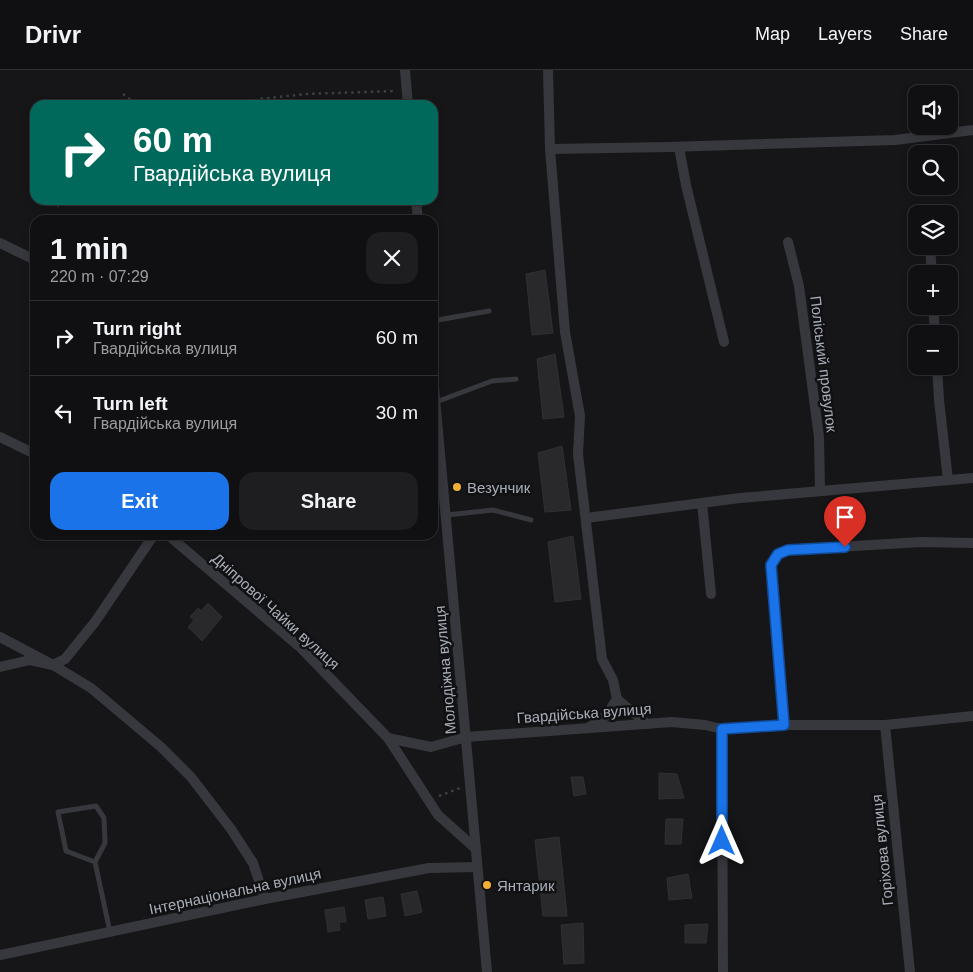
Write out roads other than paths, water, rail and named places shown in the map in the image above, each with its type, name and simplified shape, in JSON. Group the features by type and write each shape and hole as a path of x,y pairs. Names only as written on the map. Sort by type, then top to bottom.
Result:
{"street":[{"path":"405,70 407,100"},
{"path":"548,70 550,149 565,332 580,416 578,454 602,659 613,680 616,699 606,716 588,728"},
{"path":"550,149 895,140 973,130"},
{"path":"679,147 686,185 724,342"},
{"name":"Поліський провулок","path":"788,242 799,286 819,437 820,491"},
{"path":"0,243 30,258"},
{"path":"937,375 938,400 948,480"},
{"path":"0,437 30,452"},
{"name":"Молодіжна вулиця","path":"438,461 447,515 486,972"},
{"path":"586,518 740,498 973,478"},
{"path":"702,503 711,594"},
{"path":"0,667 30,660 53,665 65,659 89,629 150,540"},
{"name":"Дніпрової Чайки вулиця","path":"174,540 301,648 388,738 438,815 476,849"},
{"path":"784,725 771,565 778,554 788,550 921,542 973,543"},
{"path":"0,637 91,688 161,746 190,777 231,829 253,863 265,899"},
{"path":"616,699 647,724"},
{"name":"Гвардійська вулиця","path":"388,738 431,748 466,737 672,722 705,725 722,729 784,725 885,725 973,716"},
{"name":"Горіхова вулиця","path":"885,725 910,972"},
{"path":"722,729 723,972"},
{"name":"Інтернаціональна вулиця","path":"0,955 265,899 429,868 477,867"}],"lane":[{"path":"438,320 490,311"},
{"path":"438,401 492,381 516,379"},
{"path":"447,515 493,510 531,520"},
{"path":"95,862 66,851 58,812 96,806 104,818 105,843 95,862 111,932"}],"place":[{"name":"Везунчик","path":"457,487"},
{"name":"Янтарик","path":"487,885"}]}
